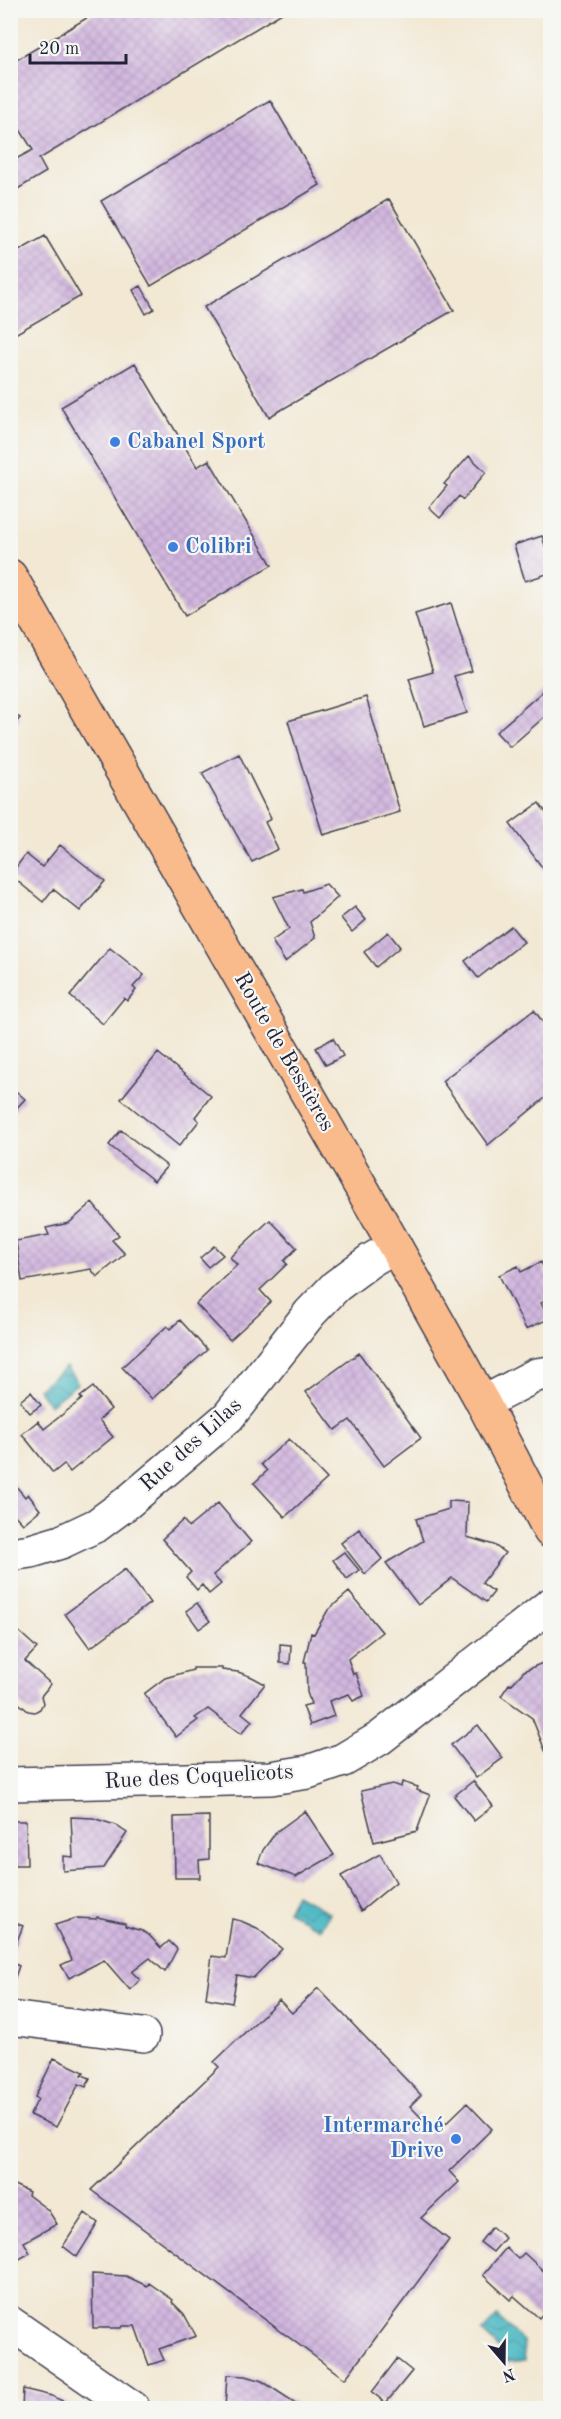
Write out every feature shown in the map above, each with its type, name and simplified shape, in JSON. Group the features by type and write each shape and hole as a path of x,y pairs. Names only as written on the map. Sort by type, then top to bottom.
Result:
{"main road":[{"name":"Route de Bessières","path":"10,576 396,1246 483,1403 550,1531"}],"street":[{"name":"Rue des Lilas","path":"10,1554 62,1542 97,1525 128,1502 228,1417 310,1313 336,1286 371,1260 396,1246"},
{"path":"483,1403 536,1375 550,1373"},
{"name":"Rue des Coquelicots","path":"10,1784 271,1778 308,1772 343,1760 381,1738 550,1605"},
{"path":"10,2018 143,2035"},
{"path":"10,2323 133,2409"}],"water":[{"path":"66,1367 78,1383 50,1405 38,1389"},
{"path":"296,1894 330,1913 320,1929 287,1911"},
{"path":"497,2316 523,2341 525,2361 505,2362 502,2351 482,2332"}],"building":[{"path":"100,10 287,10 39,159 46,172 16,190 10,181 10,162 33,150 10,114 10,64"},
{"path":"270,100 320,185 151,286 101,201"},
{"path":"389,199 454,310 269,417 204,307"},
{"path":"45,236 81,296 10,337 10,256"},
{"path":"141,286 154,309 146,314 133,290"},
{"path":"135,363 197,467 209,460 272,565 185,616 61,407"},
{"path":"469,456 486,472 463,500 459,496 440,518 429,508 447,486 444,484"},
{"path":"542,536 550,561 550,573 525,581 514,545"},
{"path":"451,603 472,671 454,676 467,713 424,726 409,679 433,672 415,614"},
{"path":"550,685 550,712 510,747 496,732"},
{"path":"366,697 400,812 323,835 288,721"},
{"path":"10,710 20,718 10,729"},
{"path":"239,754 271,819 265,822 278,849 252,862 202,773"},
{"path":"539,803 550,818 550,878 510,824"},
{"path":"60,845 105,881 80,911 53,889 43,902 10,875 26,854 42,867"},
{"path":"326,884 338,897 310,922 315,938 285,962 272,941 289,929 273,897 302,889 303,892"},
{"path":"355,907 366,920 352,932 341,918"},
{"path":"511,926 524,942 478,978 465,961"},
{"path":"388,932 400,947 376,967 364,952"},
{"path":"110,948 144,975 133,987 136,990 127,1001 124,998 103,1024 70,996"},
{"path":"534,1010 550,1032 550,1094 488,1145 442,1081"},
{"path":"333,1038 343,1056 326,1065 316,1048"},
{"path":"158,1053 211,1096 195,1117 199,1121 179,1146 121,1099"},
{"path":"10,1086 25,1099 10,1115"},
{"path":"121,1130 167,1166 154,1181 109,1145"},
{"path":"92,1203 119,1235 112,1240 125,1254 97,1277 91,1269 22,1281 16,1241 49,1235 46,1228 69,1223"},
{"path":"270,1220 297,1248 284,1261 287,1264 260,1290 271,1302 230,1340 196,1304 237,1265 230,1257"},
{"path":"214,1246 223,1255 208,1267 200,1258"},
{"path":"541,1262 550,1281 550,1299 541,1303 549,1319 526,1329 499,1275 518,1266 521,1272"},
{"path":"180,1320 207,1350 152,1399 122,1367 167,1326 170,1329"},
{"path":"359,1353 421,1438 384,1466 350,1420 335,1430 306,1392"},
{"path":"93,1387 111,1409 99,1420 113,1437 70,1472 64,1464 53,1473 22,1434 38,1421 44,1429 82,1399 80,1397"},
{"path":"31,1392 41,1405 30,1413 20,1401"},
{"path":"289,1439 327,1479 285,1517 254,1483 267,1471 261,1464"},
{"path":"10,1479 25,1497 28,1494 40,1510 23,1524 10,1510"},
{"path":"449,1501 468,1502 467,1537 494,1545 505,1553 482,1583 494,1592 486,1602 452,1578 418,1605 386,1563 423,1541 416,1519 449,1509"},
{"path":"218,1503 251,1542 213,1575 221,1584 209,1594 202,1585 197,1590 186,1577 191,1572 162,1539 183,1520 189,1527"},
{"path":"359,1529 382,1559 365,1574 341,1543"},
{"path":"344,1552 359,1570 347,1579 333,1560"},
{"path":"125,1569 150,1603 90,1648 65,1614"},
{"path":"349,1592 382,1632 348,1659 364,1696 353,1701 349,1694 329,1701 334,1716 310,1725 303,1706 311,1704 307,1692 306,1662 304,1662 311,1633 314,1634 328,1610"},
{"path":"197,1603 210,1621 199,1629 186,1611"},
{"path":"16,1629 37,1648 25,1661 51,1684 41,1696 43,1703 40,1709 35,1712 28,1711 10,1696 10,1636"},
{"path":"280,1644 291,1645 290,1664 280,1663"},
{"path":"547,1661 550,1669 550,1763 532,1718 501,1696 509,1684 511,1685 524,1671"},
{"path":"193,1668 222,1668 222,1670 252,1677 265,1684 242,1713 252,1721 241,1734 208,1709 176,1737 144,1694 165,1678 193,1670"},
{"path":"478,1725 503,1758 476,1778 451,1745"},
{"path":"473,1781 493,1806 474,1821 454,1796"},
{"path":"402,1782 418,1787 417,1790 430,1795 417,1831 374,1842 361,1791 392,1784 401,1787"},
{"path":"305,1811 334,1855 296,1877 258,1863 263,1850 276,1832"},
{"path":"209,1816 209,1859 199,1860 200,1878 175,1878 174,1817"},
{"path":"71,1817 93,1818 115,1825 127,1833 104,1868 63,1871 63,1856 73,1857"},
{"path":"10,1821 26,1821 27,1865 10,1865"},
{"path":"380,1854 396,1882 361,1911 341,1876"},
{"path":"97,1917 125,1923 125,1926 142,1931 161,1948 169,1941 177,1949 165,1972 150,1958 132,1972 140,1980 130,1990 104,1960 69,1978 61,1965 72,1960 55,1925 77,1918 96,1919"},
{"path":"232,1919 257,1928 282,1949 253,1978 237,1975 232,2003 206,1998 212,1956 226,1958"},
{"path":"10,1921 23,1926 11,1956 10,1956"},
{"path":"10,1962 19,1966 14,1980 10,1979"},
{"path":"318,1988 421,2095 410,2106 436,2133 467,2103 492,2129 449,2171 459,2182 421,2218 449,2240 345,2379 91,2190 219,2067 214,2062 279,2000 292,2013"},
{"path":"54,2058 84,2072 82,2075 90,2078 86,2087 79,2084 56,2127 30,2115 38,2099 35,2097"},
{"path":"10,2183 29,2192 28,2195 48,2210 57,2224 24,2242 30,2253 16,2261 10,2250"},
{"path":"85,2213 98,2223 77,2257 63,2246"},
{"path":"492,2227 505,2238 493,2252 480,2242"},
{"path":"506,2248 518,2259 524,2253 550,2277 550,2305 539,2318 514,2296 510,2300 483,2275"},
{"path":"92,2274 126,2276 147,2286 149,2283 173,2300 172,2302 184,2314 196,2336 159,2349 164,2360 149,2365 135,2326 93,2328"},
{"path":"397,2359 412,2371 386,2403 372,2392"},
{"path":"227,2375 245,2376 262,2381 303,2408 225,2408"},
{"path":"23,2389 52,2396 77,2408 22,2408"}],"place":[{"name":"Cabanel Sport","path":"115,442"},
{"name":"Colibri","path":"173,547"},
{"name":"Intermarché Drive","path":"456,2139"}]}
